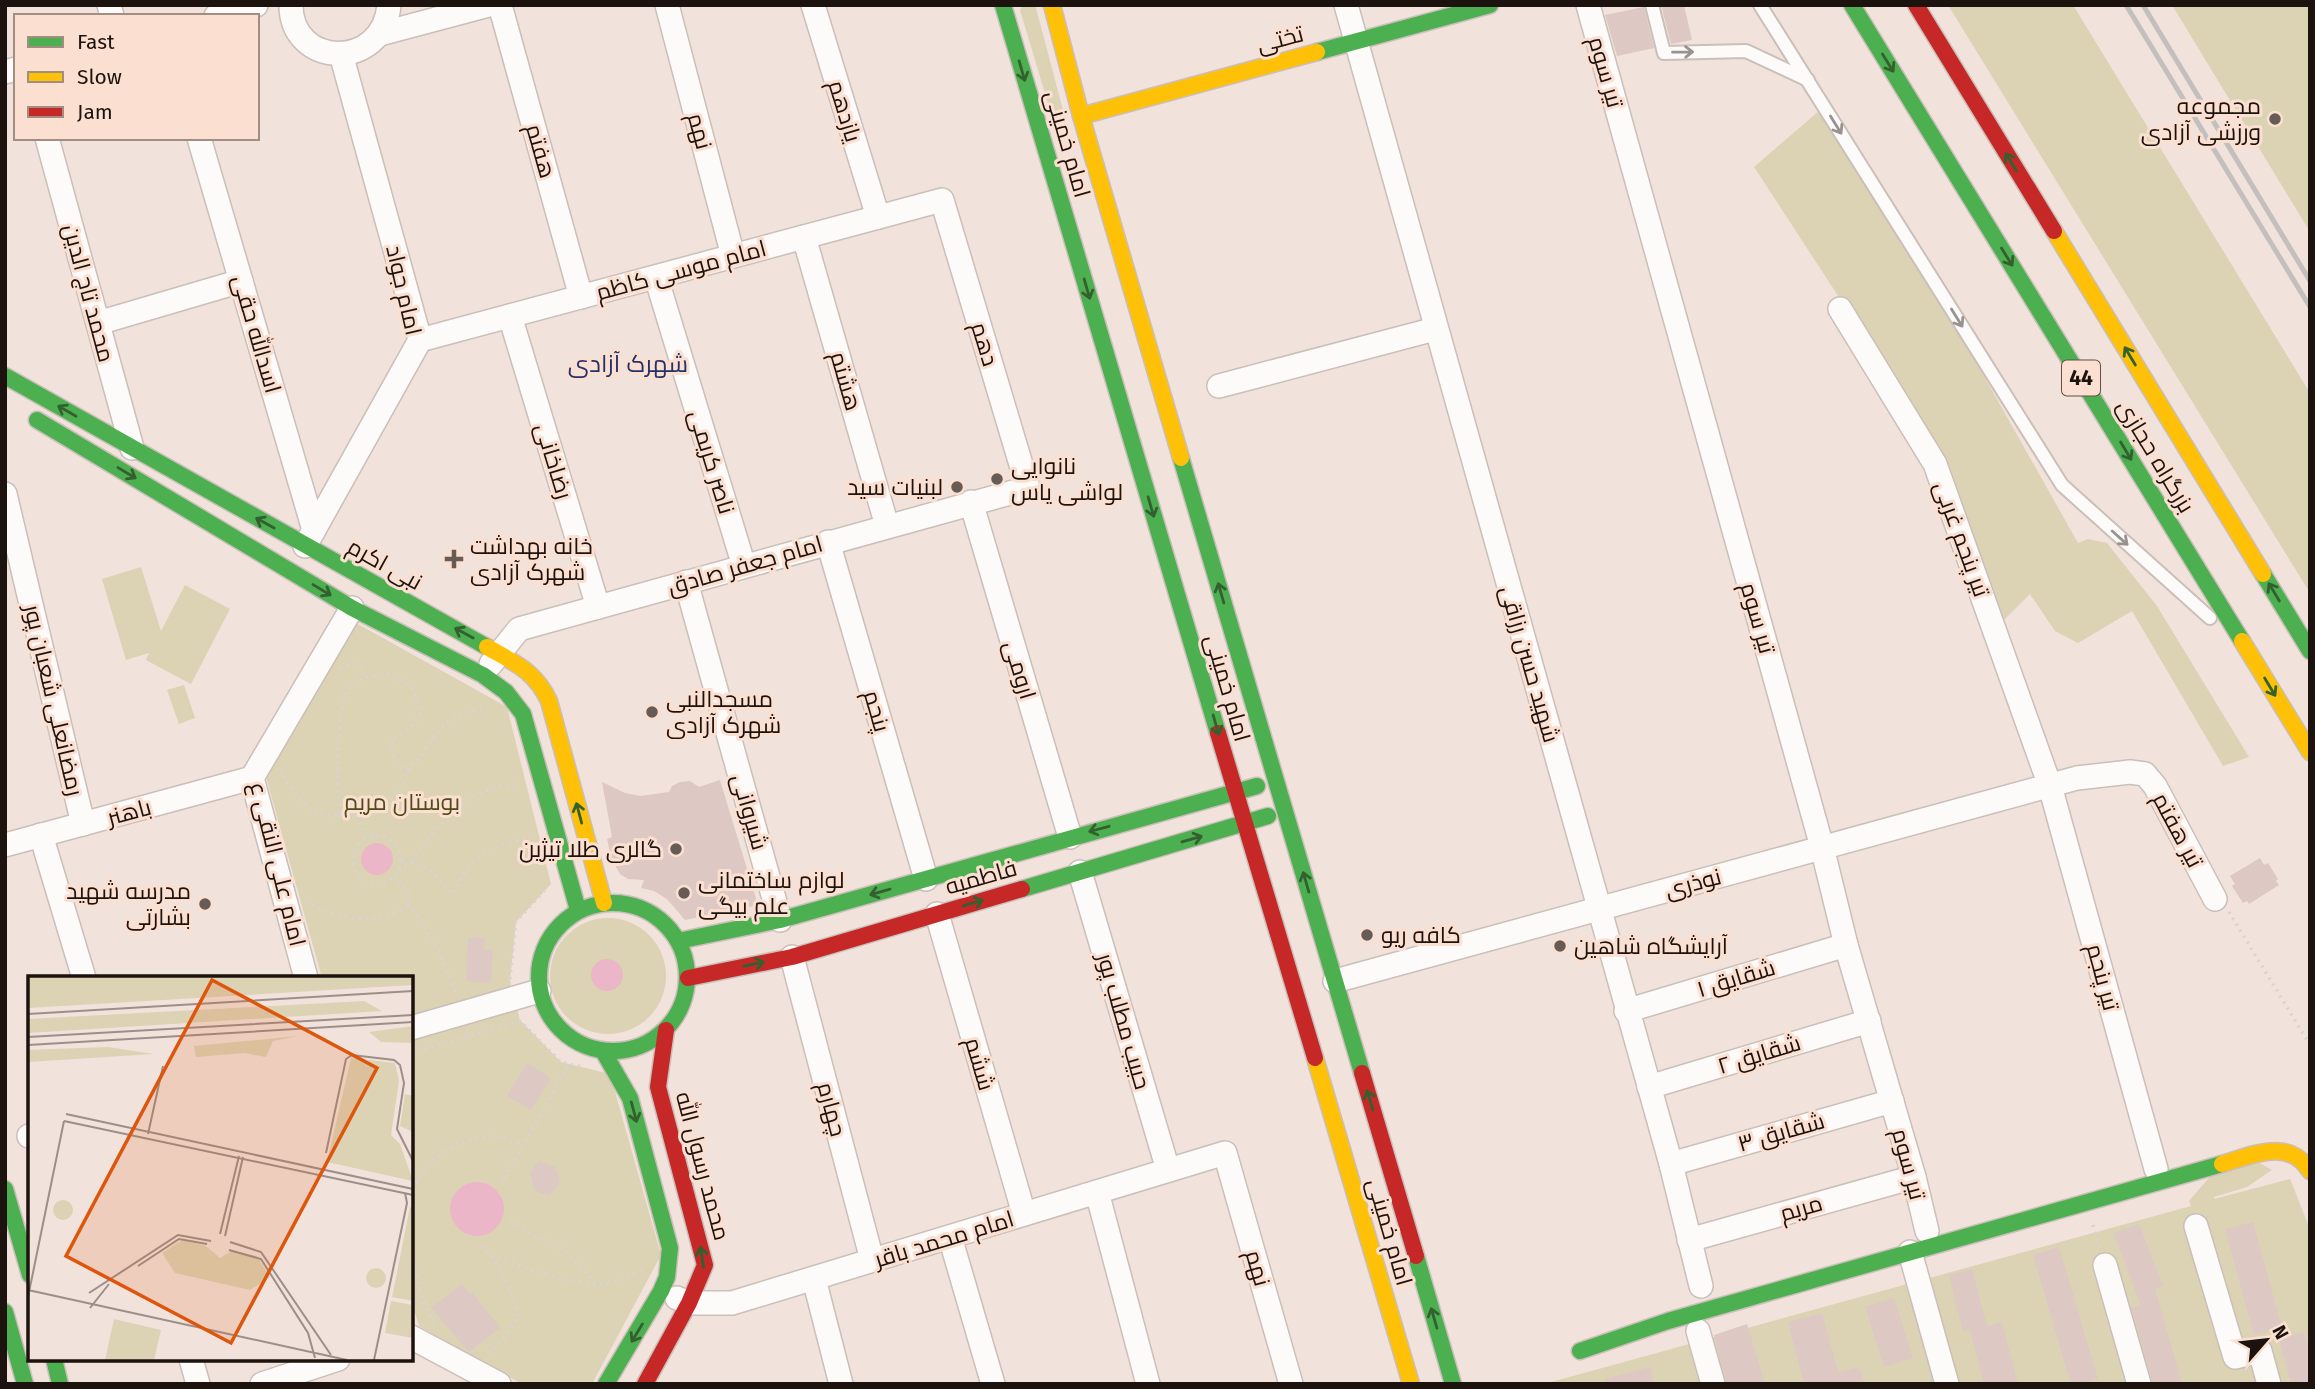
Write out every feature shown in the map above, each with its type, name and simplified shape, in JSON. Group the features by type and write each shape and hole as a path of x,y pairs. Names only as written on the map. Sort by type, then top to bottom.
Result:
{"main road":[{"name":"امام خمینی","path":"1052,5 1081,116 1453,1384"},
{"name":"تختی","path":"1081,116 1490,5"},
{"name":"بزرگراه حجازی","path":"1852,5 2310,752"},
{"name":"بزرگراه حجازی","path":"1916,5 2310,651"},
{"name":"امام خمینی","path":"1004,6 1410,1384"},
{"name":"نبی اکرم","path":"5,376 132,448 310,538 526,669 542,686 549,701 604,903"},
{"path":"29,415 352,608 483,675 503,688 523,714 578,910"},
{"name":"فاطمیه","path":"678,941 780,920 1276,781"},
{"name":"فاطمیه","path":"688,978 792,957 1285,812"},
{"path":"539,991 538,972 546,944 563,921 578,910 604,903 626,903 647,910 665,923 678,941 688,978"},
{"name":"محمد رسول الله","path":"539,991 547,1013 562,1031 580,1045 620,1052 652,1041 666,1030 685,997 688,978"},
{"name":"محمد رسول الله","path":"645,1384 689,1303 705,1265 658,1087 666,1030"},
{"path":"603,1051 630,1098 670,1248 667,1277 662,1292 606,1384"},
{"path":"1580,1351 1668,1321 2274,1150 2300,1157 2310,1171"},
{"path":"5,1189 28,1268"},
{"path":"5,1312 25,1384"},
{"path":"55,1361 61,1384"}],"street":[{"path":"223,14 256,5"},
{"path":"291,5 295,24 302,37 326,52 341,54 356,52 369,45 380,34 387,21 389,5"},
{"path":"380,34 489,5"},
{"name":"هفتم","path":"500,5 581,297"},
{"name":"نهم","path":"667,5 733,256"},
{"name":"یازدهم","path":"813,5 878,217"},
{"name":"شهید حسن رزاقی","path":"1346,5 1671,1164 1701,1286"},
{"name":"تیر سوم","path":"1588,5 1927,1231"},
{"name":"امام جواد","path":"310,538 420,340 341,54"},
{"name":"محمد تاج الدین","path":"48,140 132,448"},
{"name":"اسدالله حقی","path":"200,140 241,281 310,538"},
{"name":"امام موسی کاظم","path":"420,340 942,200"},
{"name":"دهم","path":"942,200 1028,488"},
{"name":"هشتم","path":"804,237 887,526"},
{"name":"ناصر کریمی","path":"656,277 744,566"},
{"path":"98,323 241,281"},
{"name":"تیر پنجم غربی","path":"1840,309 1935,464 2050,786"},
{"name":"رضاخانی","path":"510,316 598,607"},
{"path":"1219,386 1436,328"},
{"name":"امام جعفر صادق","path":"483,675 519,629 1028,488"},
{"name":"رمضانعلی شعبان پور","path":"5,494 83,824"},
{"name":"ارومی","path":"971,502 1070,837"},
{"name":"پنجم","path":"828,542 926,879"},
{"name":"شیروانی","path":"686,582 780,920"},
{"name":"امام علی النقی ع","path":"305,976 252,778 352,608"},
{"name":"تیر هفتم","path":"2050,786 2077,778 2130,772 2145,774 2155,786 2215,899"},
{"name":"باهنر","path":"5,845 252,778"},
{"name":"نوذری","path":"1335,981 2050,786"},
{"name":"تیر پنجم","path":"2050,786 2156,1169"},
{"path":"41,835 83,976"},
{"name":"حبیب مطلب پور","path":"1080,872 1168,1170"},
{"name":"ششم","path":"937,914 1024,1214"},
{"name":"شقایق ۱","path":"1626,1011 1846,945"},
{"name":"چهارم","path":"792,957 872,1260"},
{"path":"413,1027 539,991"},
{"name":"شقایق ۲","path":"1649,1087 1869,1021"},
{"name":"شقایق ۳","path":"1671,1164 1892,1101"},
{"name":"نهم","path":"1225,1153 1291,1384"},
{"name":"امام محمد باقر","path":"662,1292 689,1303 732,1303 1225,1153"},
{"name":"مریم","path":"1689,1240 1914,1177"},
{"path":"1097,1192 1148,1384"},
{"path":"2196,1226 2235,1357 2260,1351 2269,1384"},
{"path":"950,1237 993,1384"},
{"path":"1910,1252 1947,1384"},
{"path":"2105,1265 2139,1384"},
{"path":"814,1279 841,1384"},
{"path":"1698,1331 1713,1384"},
{"path":"413,1338 499,1384"},
{"path":"192,1361 198,1384"},
{"path":"262,1384 332,1361"}],"lane":[{"path":"1652,5 1664,53 1746,51 1808,80"},
{"path":"1760,5 2062,485 2249,653"}],"path":[{"path":"335,670 354,664 361,667 363,677"},
{"path":"339,816 339,720 348,688 363,677 390,674 412,688 421,713 408,730 392,740 391,754 402,770 414,765 444,725 468,712 495,706"},
{"path":"277,758 286,782 311,812 339,816 368,814 389,800 406,779 410,767"},
{"path":"399,870 411,862 433,833 463,803 485,791 508,784 526,784"},
{"path":"358,815 366,838"},
{"path":"380,836 394,842 401,855 399,870 388,882 372,884 358,875 354,867 355,851 366,838 380,836"},
{"path":"411,862 429,869 453,894 468,867 489,851 515,841 540,837"},
{"path":"300,889 307,902 322,911 346,918 381,917 400,912 408,904 409,894 395,877"},
{"path":"512,988 510,981 516,922 551,884"},
{"path":"408,904 447,966 457,1000"},
{"path":"413,1052 520,1021 561,1062 583,1068"},
{"path":"501,1184 569,1064"},
{"path":"413,1188 415,1181 441,1153 467,1139 495,1137 524,1144"},
{"path":"2087,1202 2105,1265"},
{"path":"511,1222 532,1236 549,1240 570,1255 596,1283"},
{"path":"478,1360 506,1337 518,1317 510,1288 492,1256 482,1245"},
{"path":"492,1256 533,1270 596,1283 617,1282 650,1264"},
{"path":"413,1262 423,1299 436,1328"}],"green space":[{"path":"1023,5 1035,5 1064,114 1054,114 1050,110 1020,10"},
{"path":"1948,5 2073,5 2310,393 2310,593"},
{"name":"مجموعه ورزشی آزادی","path":"2172,5 2310,5 2310,232"},
{"path":"1819,111 1967,346 2078,543 2088,539 2107,543 2157,606 2249,757 2223,766 2132,611 2078,643 2055,631 2030,594 2000,624 1949,466 1754,167"},
{"path":"141,567 161,631 185,585 230,609 191,684 146,660 149,653 126,660 102,579"},
{"name":"بوستان مریم","path":"356,623 507,707 551,884 516,922 510,981 520,1020 561,1062 610,1074 661,1255 592,1384 522,1384 419,1326 413,1306 413,976 321,976 266,777"},
{"path":"184,685 195,718 179,724 167,690"},
{"path":"608,918 630,922 649,935 662,954 666,976 662,998 649,1017 630,1030 608,1034 586,1030 567,1017 554,998 550,976 554,954 567,935 586,922"},
{"path":"2258,1162 2272,1170 2247,1187 2214,1199 2290,1179 2310,1229 2310,1384 1544,1384 2191,1206 2189,1201 2212,1174"}],"shaded area":[{"path":"377,843 388,848 393,859 388,870 377,875 366,870 361,859 366,848"},
{"path":"607,959 618,964 623,975 618,986 607,991 596,986 591,975 596,964"},
{"path":"477,1182 496,1190 504,1209 496,1228 477,1236 458,1228 450,1209 458,1190"}],"building":[{"path":"1661,5 1684,5 1692,40 1671,44"},
{"path":"1644,7 1654,48 1617,56 1605,15"},
{"path":"720,780 758,905 685,920 667,899 654,891 641,888 644,880 628,879 620,874 612,860 607,839 612,837 602,782 625,793 641,796 669,792 672,786 680,782 690,781 699,787"},
{"path":"2260,858 2264,865 2268,863 2279,885 2249,904 2247,901 2243,903 2232,886 2235,884 2230,876"},
{"path":"468,937 485,938 484,949 493,950 491,983 466,981"},
{"path":"527,1063 551,1078 531,1110 507,1096"},
{"path":"539,1161 555,1167 560,1182 549,1196 535,1191 530,1173"},
{"path":"2253,1222 2282,1328 2254,1335 2225,1229"},
{"path":"2139,1224 2163,1286 2155,1289 2182,1384 2153,1384 2132,1308 2141,1306 2114,1233"},
{"path":"2059,1247 2098,1379 2080,1384 2071,1384 2033,1255"},
{"path":"1972,1269 1987,1326 2002,1322 2018,1384 1984,1384 1970,1330 1963,1332 1949,1275"},
{"path":"462,1284 470,1294 472,1292 500,1328 469,1352 431,1308"},
{"path":"1894,1298 1913,1358 1884,1367 1865,1307"},
{"path":"1822,1313 1838,1372 1859,1367 1864,1384 1804,1384 1788,1322"},
{"path":"1747,1324 1765,1384 1727,1384 1714,1335"},
{"path":"2304,1332 2310,1353 2310,1384 2291,1384 2279,1339"},
{"path":"1650,1367 1654,1384 1605,1384 1605,1379"}],"railway":[{"path":"2126,5 2310,307"},
{"path":"2143,5 2310,281"}],"traffic: fast":[{"path":"1003,5 1218,733"},
{"path":"1317,52 1490,5"},
{"path":"1852,5 2242,641"},
{"path":"5,376 487,647"},
{"path":"37,420 352,608 483,675 506,692 523,714 578,910"},
{"path":"1181,458 1362,1073"},
{"path":"2263,574 2310,651"},
{"path":"678,941 780,920 1257,786"},
{"path":"1022,889 1268,816"},
{"path":"613,903 642,908 666,924 682,948 687,977 682,1006 666,1030 642,1046 613,1051 584,1046 560,1030 544,1006 539,977 544,948 560,924 584,908 613,903"},
{"path":"603,1051 630,1098 670,1248 667,1277 661,1291 606,1384"},
{"path":"1580,1351 1668,1321 2222,1164"},
{"path":"5,1189 28,1268"},
{"path":"1416,1256 1453,1384"},
{"path":"5,1312 25,1384"},
{"path":"54,1361 60,1384"}],"traffic: slow":[{"path":"1052,5 1081,116 1181,458"},
{"path":"1081,116 1317,52"},
{"path":"2054,231 2263,574"},
{"path":"2242,641 2310,752"},
{"path":"487,647 531,675 549,701 604,903"},
{"path":"1315,1058 1411,1384"},
{"path":"2222,1164 2258,1153 2281,1151 2292,1154 2310,1171"}],"traffic: jam":[{"path":"1916,5 2054,231"},
{"path":"1218,733 1315,1058"},
{"path":"688,978 792,957 1022,889"},
{"path":"645,1384 689,1303 705,1265 658,1087 666,1030"},
{"path":"1362,1073 1416,1256"}],"place":[{"name":"مجموعه ورزشی آزادی","path":"2275,119"},
{"name":"نانوایی لواشی یاس","path":"997,479"},
{"name":"لبنیات سید","path":"957,487"},
{"name":"خانه بهداشت شهرک آزادی","path":"454,559"},
{"name":"مسجدالنبی شهرک آزادی","path":"652,712"},
{"name":"گالری طلا تیژین","path":"676,849"},
{"name":"لوازم ساختمانی علم بیگی","path":"684,893"},
{"name":"مدرسه شهید بشارتی","path":"205,904"},
{"name":"کافه ریو","path":"1367,935"},
{"name":"آرایشگاه شاهین","path":"1560,946"}],"district":[{"name":"شهرک آزادی","path":"628,364"}]}
